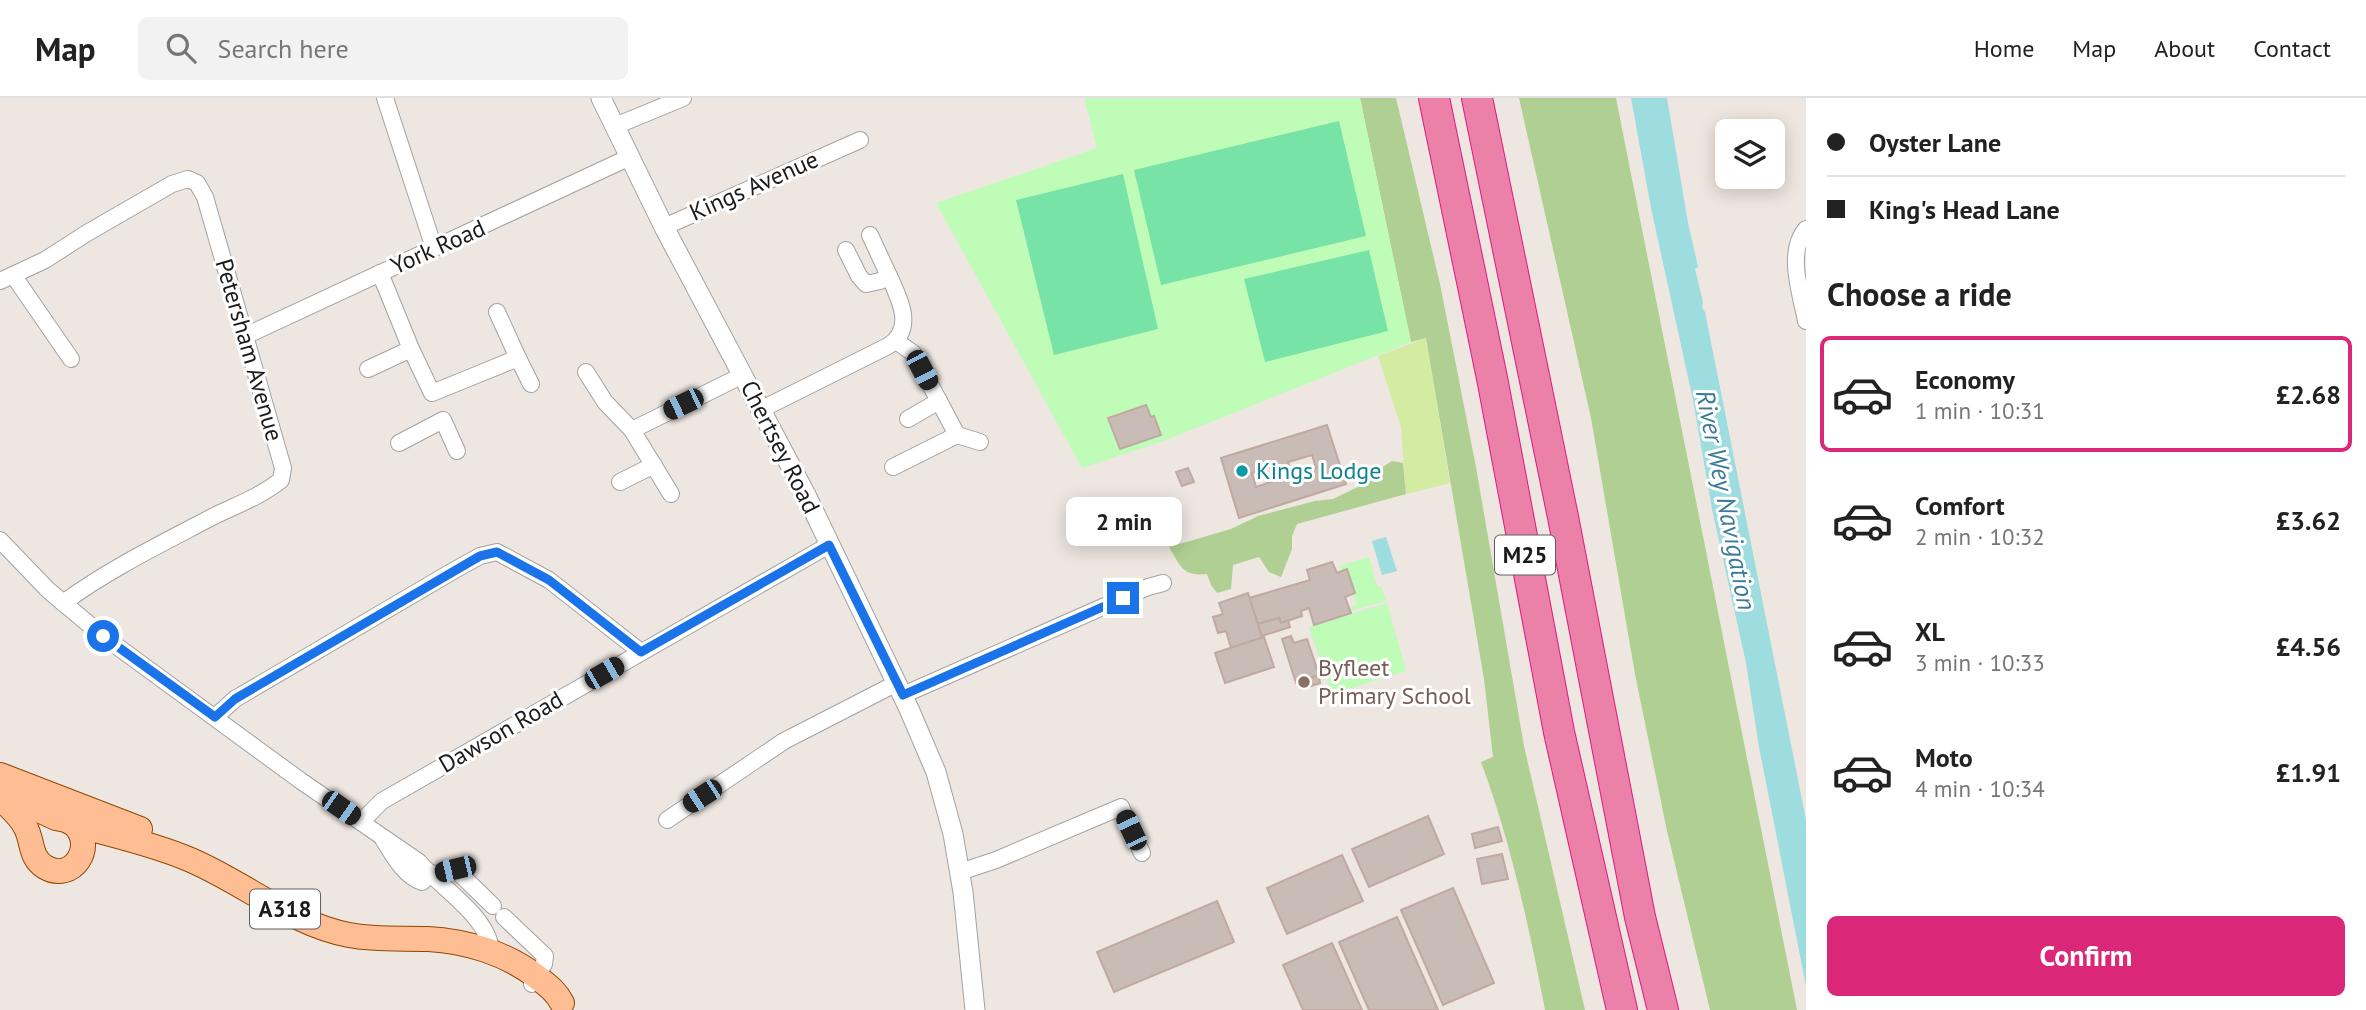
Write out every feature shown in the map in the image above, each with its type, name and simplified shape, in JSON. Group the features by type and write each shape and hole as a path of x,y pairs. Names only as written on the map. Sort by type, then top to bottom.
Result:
{"highway":[{"name":"M25","path":"1434,98 1492,378 1559,732 1622,1010"},
{"name":"M25","path":"1477,98 1560,504 1640,917 1663,1010"}],"main road":[{"name":"A318","path":"0,775 163,839 186,858"},
{"name":"A318","path":"0,792 65,821 186,858 319,926 348,935 391,940 440,940 491,951 525,967 526,979"},
{"name":"A318","path":"0,799 26,827 36,860 50,870 61,871 69,868 82,854 97,849 130,846 160,849"},
{"path":"32,842 34,832 44,822 65,821 84,839 82,854"},
{"name":"A318","path":"391,940 402,946 491,964 526,979 567,1006"}],"street":[{"path":"385,98 434,248"},
{"name":"Chertsey Road","path":"601,98 664,227 762,409 900,689 936,772 960,872 975,1010"},
{"path":"615,126 683,98"},
{"name":"Kings Avenue","path":"664,227 852,143 852,162"},
{"name":"York Road","path":"245,336 631,157"},
{"name":"Petersham Avenue","path":"63,603 104,576 215,516 268,491 281,480 283,468 205,197 197,183 188,179 141,200 45,260 6,278 71,359"},
{"path":"1805,312 1797,274 1797,250 1806,229"},
{"path":"762,409 896,341 902,332 902,306 870,235"},
{"path":"846,250 866,284 889,276"},
{"path":"380,273 457,451"},
{"path":"497,312 531,384"},
{"path":"896,341 913,353 957,435"},
{"path":"368,369 411,349"},
{"path":"432,393 518,358"},
{"path":"586,372 605,402 632,430 671,494"},
{"path":"632,430 743,375"},
{"path":"908,419 939,401"},
{"path":"400,443 443,420"},
{"path":"893,467 957,435 980,442"},
{"path":"620,482 654,465"},
{"path":"0,540 63,603 103,636 383,839 398,845 419,862 479,921 490,939 491,951"},
{"name":"Dawson Road","path":"360,822 382,801 829,545"},
{"path":"215,717 235,699 453,571 480,556 497,552 549,580 641,652"},
{"path":"667,820 784,741 900,689 1147,587 1163,583"},
{"path":"960,872 1121,807 1142,853"},
{"path":"430,875 455,869 545,956 544,964 526,979"}],"green space":[{"path":"1084,98 1360,98 1411,342 1163,441 1082,468 936,203 1097,148"},
{"path":"1360,98 1396,98 1440,284 1476,467 1524,746 1585,1010 1545,1010 1518,885 1481,762 1493,757 1484,679 1426,338 1411,342"},
{"path":"1519,98 1616,98 1797,1010 1710,1010 1667,831 1635,674 1591,418"},
{"path":"1339,121 1366,236 1161,285 1134,170"},
{"path":"1123,174 1158,329 1054,355 1016,200"},
{"path":"1369,250 1388,331 1265,362 1244,279"},
{"path":"1426,338 1450,483 1406,494 1401,427 1378,356"},
{"path":"1392,461 1403,463 1406,494 1297,524 1292,536 1292,549 1281,577 1269,572 1259,557 1233,565 1231,589 1217,593 1207,574 1187,572 1169,547 1231,529 1258,516 1333,499 1362,485"},
{"path":"1369,557 1377,586 1381,586 1386,601 1350,611 1349,608 1357,605 1353,594 1355,593 1347,570 1343,571 1339,566"},
{"path":"1387,603 1406,671 1332,694 1309,627"}],"water":[{"name":"River Wey Navigation","path":"1631,98 1667,98 1698,267 1695,269 1702,308 1705,312 1806,820 1806,986 1759,747 1746,663 1712,509 1693,400 1651,208"},
{"path":"1386,537 1397,571 1382,575 1372,541"}],"building":[{"path":"1146,405 1151,417 1154,416 1161,435 1120,449 1108,418"},
{"name":"Kings Lodge","path":"1327,425 1346,484 1239,518 1221,458","holes":["1312,455 1316,468 1292,476 1288,462","1276,465 1280,479 1256,487 1252,473"]},
{"path":"1188,468 1194,482 1182,486 1176,472"},
{"path":"1332,562 1337,573 1347,569 1355,593 1345,597 1351,613 1314,625 1309,608 1301,611 1302,616 1281,623 1279,618 1258,624 1249,598 1310,580 1307,570"},
{"path":"1248,593 1262,638 1231,648 1226,631 1218,633 1213,617 1223,614 1219,603"},
{"path":"1279,618 1281,623 1288,620 1290,627 1262,636 1258,624"},
{"path":"1291,636 1294,643 1307,639 1319,675 1296,683 1282,639"},
{"path":"1264,637 1274,667 1225,683 1215,653"},
{"path":"1319,675 1320,683 1302,689 1299,682"},
{"path":"1428,816 1444,854 1369,887 1352,849"},
{"path":"1498,827 1502,841 1475,848 1472,834"},
{"path":"1502,854 1508,879 1482,884 1477,859"},
{"path":"1342,855 1363,901 1287,934 1267,888"},
{"path":"1453,888 1494,983 1443,1005 1401,910"},
{"path":"1217,901 1234,942 1114,992 1097,952"},
{"path":"1397,917 1438,1010 1369,1010 1339,942"},
{"path":"1332,943 1362,1010 1303,1010 1283,965"}],"place":[{"name":"Kings Lodge","path":"1242,471"},
{"name":"Byfleet Primary School","path":"1304,682"}],"route":[{"path":"103,636 215,717 235,699 480,556 497,552 549,580 641,652 829,545 903,695 1123,598"}]}
